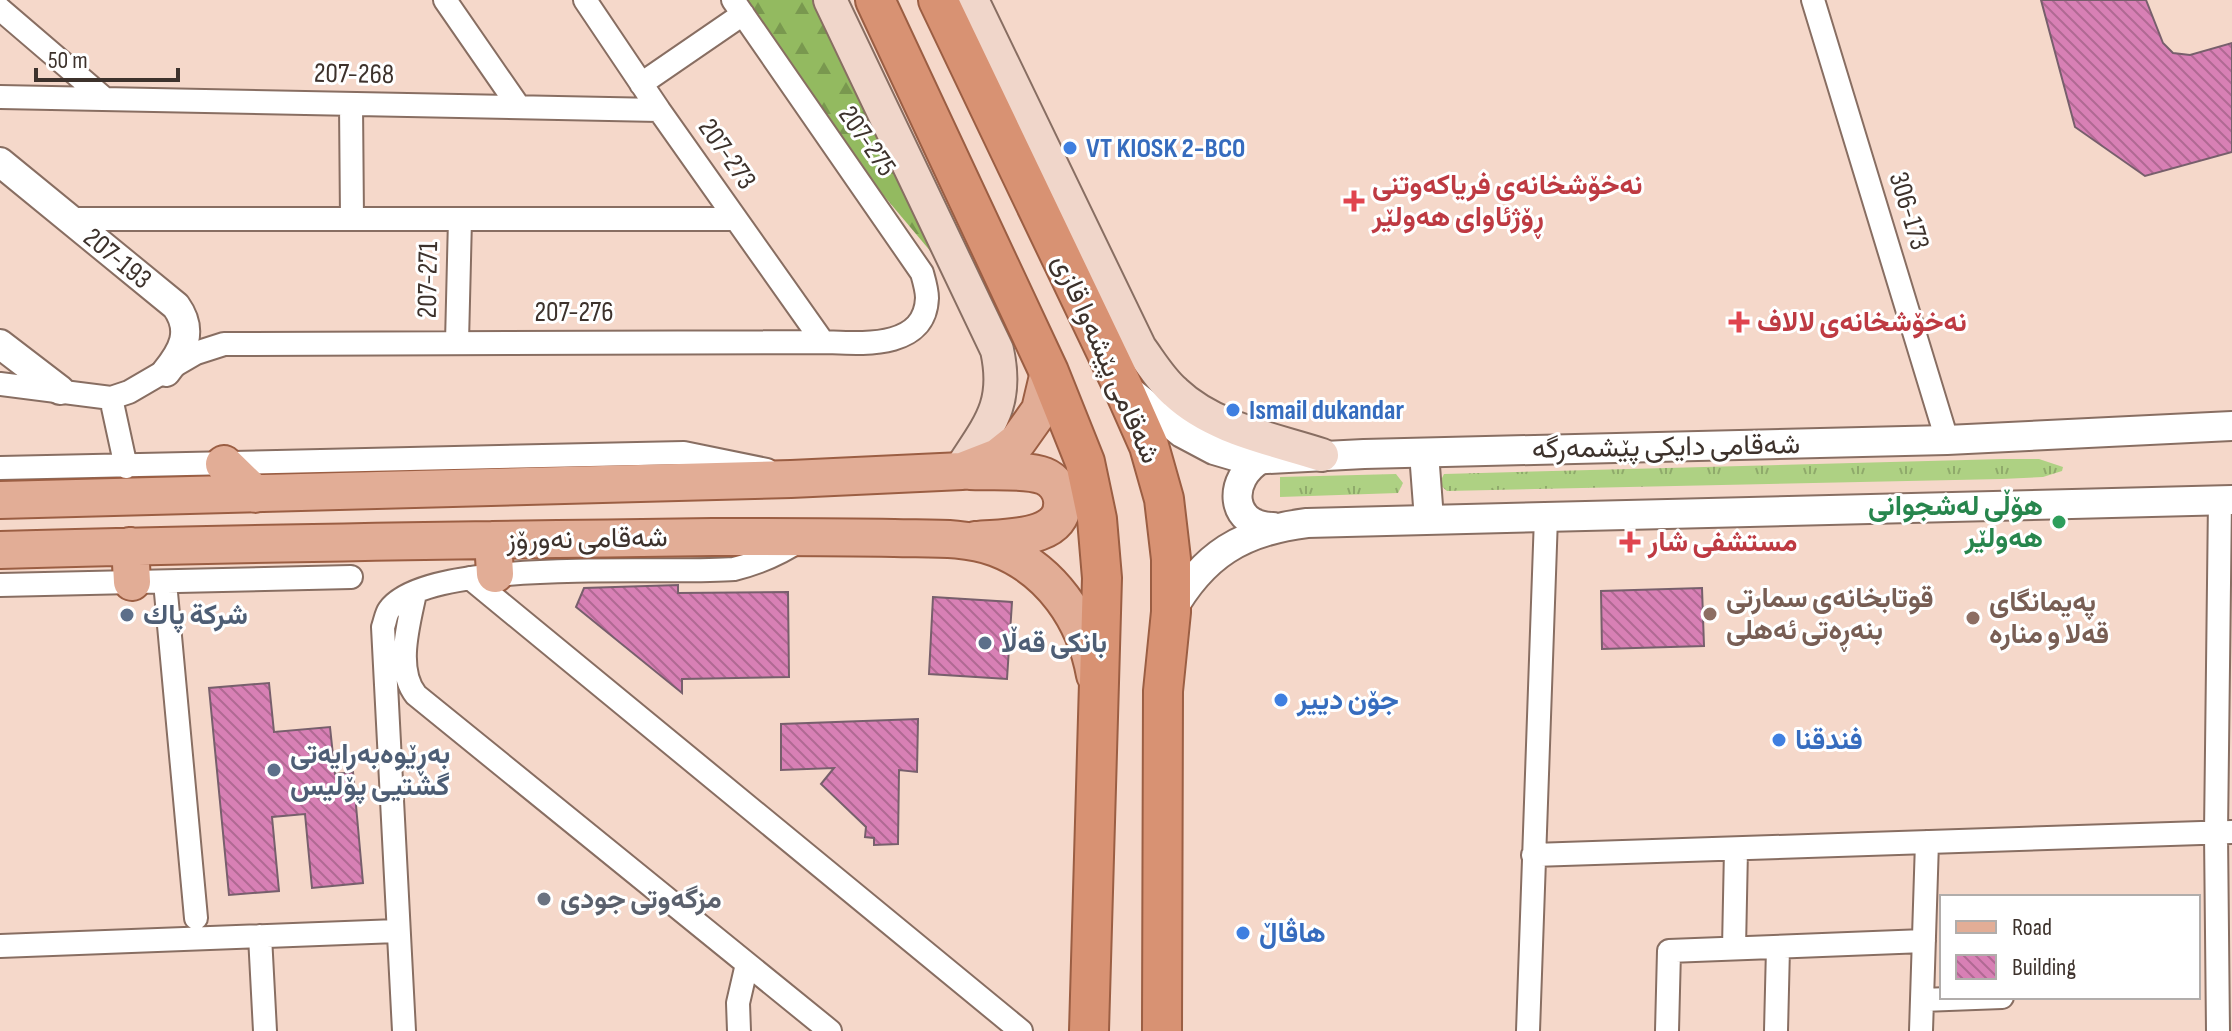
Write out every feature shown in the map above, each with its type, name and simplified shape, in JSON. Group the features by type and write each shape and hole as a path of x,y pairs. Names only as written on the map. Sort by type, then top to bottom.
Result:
{"highway":[{"name":"شەقامی پێشەوا قازی","path":"875,0 1049,372 1085,462 1097,519 1102,578 1089,1031"},
{"name":"شەقامی پێشەوا قازی","path":"938,0 1108,319 1122,385 1149,446 1164,499 1171,559 1171,612 1163,691 1162,1031"}],"main road":[{"path":"830,0 997,350 1002,375 1000,401 990,424 961,470 1041,475 1057,487 1062,500 1058,519 1043,531 971,540"},
{"path":"972,0 1108,319 1140,348 1160,376 1187,403 1220,422 1322,455"},
{"name":"شەقامی نەورۆز","path":"0,500 791,479 961,470 998,457 1018,441 1040,410 1049,372"},
{"path":"224,464 255,494"},
{"name":"شەقامی نەورۆز","path":"0,550 130,546 486,564 806,536 971,540 998,549 1024,563 1047,581 1066,603 1081,628 1092,655 1097,684"},
{"path":"130,546 149,582"}],"street":[{"path":"445,0 519,107"},
{"name":"207-273","path":"585,0 823,342"},
{"name":"306-173","path":"1813,0 1947,440"},
{"path":"641,84 738,7"},
{"name":"207-275","path":"738,7 922,273 927,299 919,324"},
{"path":"0,9 105,99"},
{"name":"207-268","path":"0,97 659,110"},
{"path":"351,104 352,219"},
{"name":"207-193","path":"0,162 176,306 182,314 186,341 166,372"},
{"path":"69,219 736,219"},
{"name":"207-271","path":"457,342 460,219"},
{"name":"207-276","path":"166,372 196,353 224,344 879,344 897,338 919,324"},
{"path":"0,344 60,390"},
{"path":"0,384 111,398 166,372"},
{"name":"شەقامی دایکی پێشمەرگە","path":"1122,385 1182,433 1231,456 1248,460 1322,455 1947,440 2226,429"},
{"path":"111,398 126,467"},
{"path":"0,468 684,453 740,463 791,479"},
{"path":"1424,453 1429,519"},
{"path":"1261,459 1240,478 1238,502 1252,522 1273,527 1429,519 2228,499 2224,832 2215,990 2218,1031"},
{"path":"1528,1031 1546,517"},
{"path":"1171,612 1195,576 1211,561 1229,548 1273,527"},
{"path":"404,1031 383,627 389,610 415,593 486,564 1021,1031"},
{"path":"0,585 351,577"},
{"path":"149,582 196,918"},
{"path":"415,593 406,654 413,691 830,1031"},
{"path":"1533,855 2224,832"},
{"path":"1921,1031 1927,842"},
{"path":"1734,948 1736,849"},
{"path":"0,946 397,931"},
{"path":"260,936 265,1031"},
{"path":"1667,1031 1669,951 1924,941"},
{"path":"1776,1031 1778,948"},
{"path":"739,1031 738,1003 747,964"},
{"path":"1922,1000 1949,999"}],"green space":[{"path":"747,0 815,0 937,259 874,184"},
{"path":"2039,459 2063,467 2062,471 2043,477 2002,479 1447,491 1439,484 1444,474"},
{"path":"1396,474 1403,483 1398,493 1280,497 1280,477"}],"building":[{"path":"2041,0 2146,0 2163,43 2173,53 2190,55 2232,43 2232,152 2145,176 2075,127"},
{"path":"678,585 678,593 788,592 789,677 682,679 682,693 576,607 584,588"},
{"path":"1702,588 1704,646 1602,649 1601,591"},
{"path":"933,597 1012,602 1007,679 929,674"},
{"path":"269,683 274,732 330,727 335,774 353,772 363,883 312,888 305,814 272,817 279,891 229,895 209,688"},
{"path":"918,719 917,772 899,770 898,844 874,845 874,838 865,837 866,827 821,784 834,768 781,770 781,724"}],"place":[{"name":"VT KIOSK 2-BC0","path":"1070,148"},
{"name":"نەخۆشخانەی فریاکەوتنی ڕۆژئاوای هەولێر","path":"1354,201"},
{"name":"نەخۆشخانەی لالاف","path":"1739,322"},
{"name":"Ismail dukandar","path":"1233,410"},
{"name":"هۆڵی لەشجوانی هەولێر","path":"2059,522"},
{"name":"مستشفى شار","path":"1630,542"},
{"name":"قوتابخانەی سمارتی بنەڕەتی ئەهلی","path":"1710,614"},
{"name":"شركة پاك","path":"127,615"},
{"name":"پەیمانگای قەلا و منارە","path":"1973,618"},
{"name":"بانکی قەڵا","path":"985,643"},
{"name":"جۆن دییر","path":"1281,700"},
{"name":"فندقنا","path":"1779,740"},
{"name":"بەڕێوەبەرایەتی گشتیی پۆلیس","path":"274,770"},
{"name":"مزگەوتی جودی","path":"544,899"},
{"name":"هاڤاڵ","path":"1243,933"}]}
